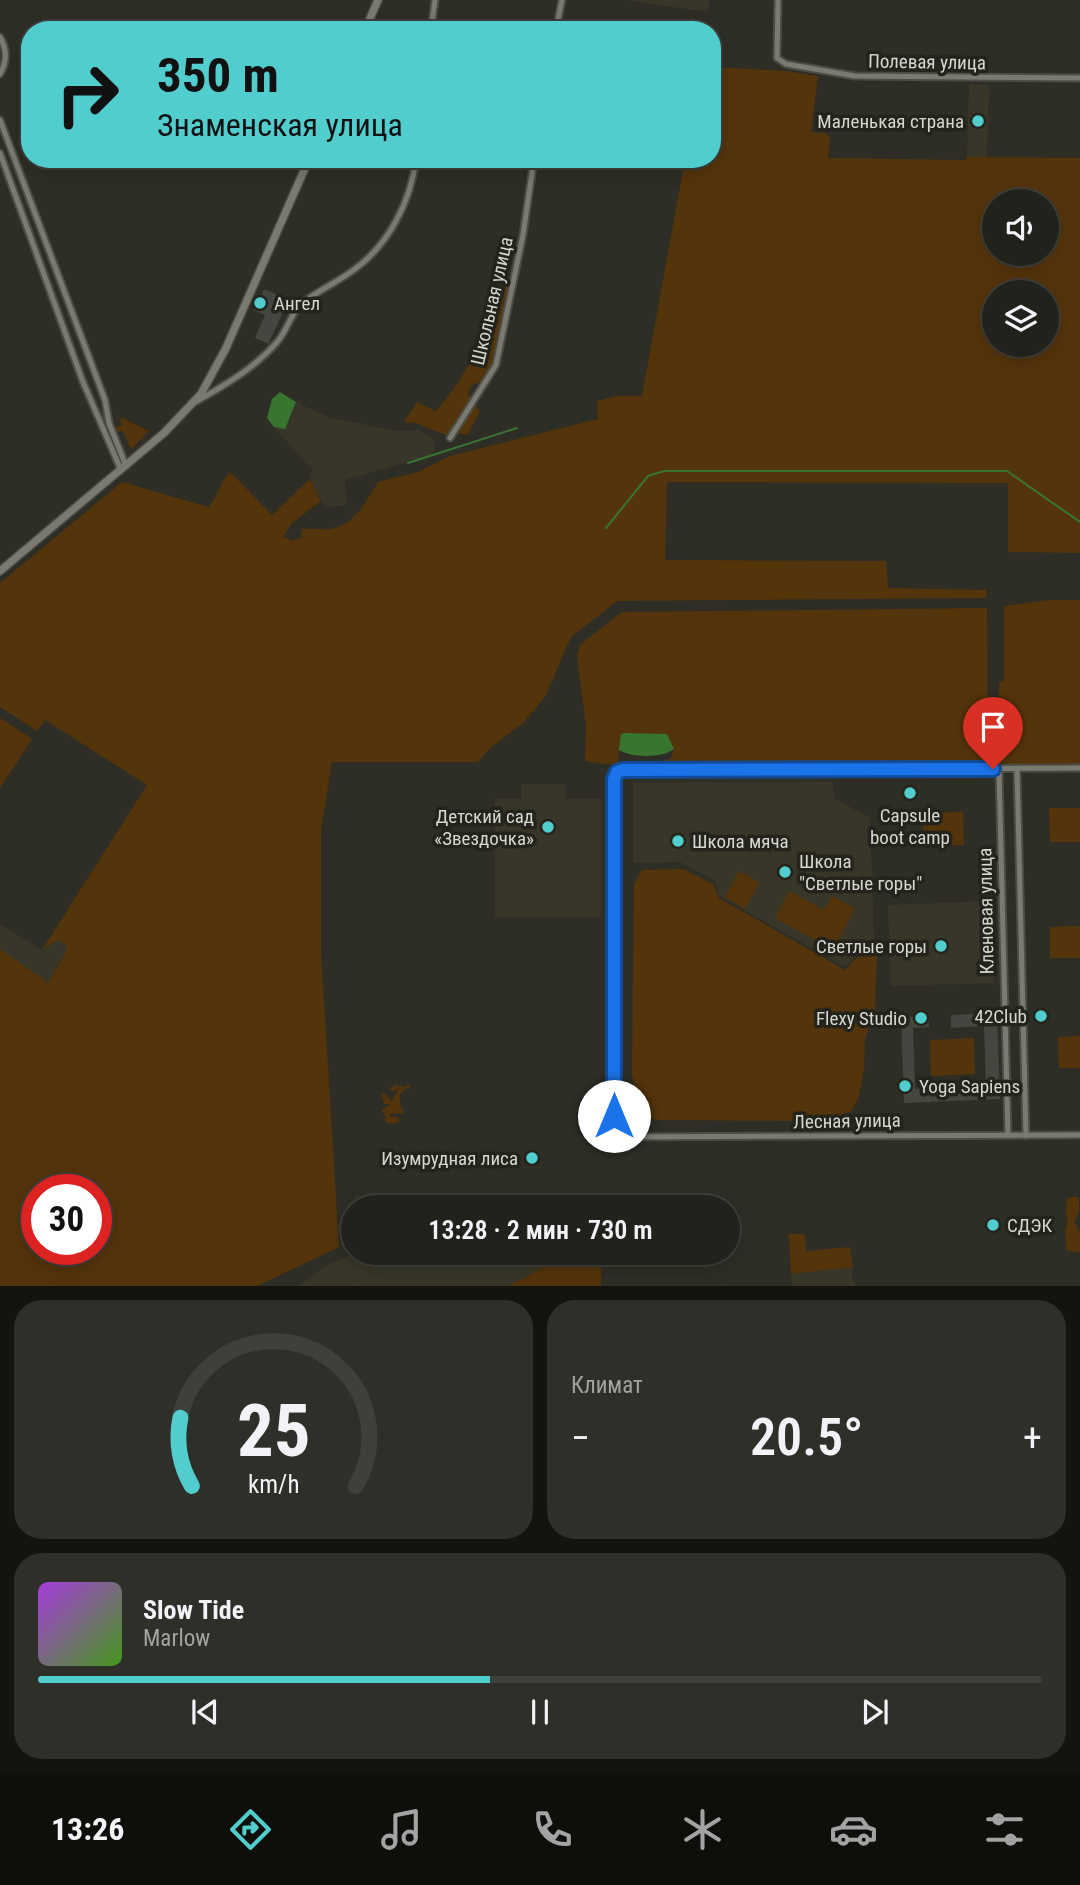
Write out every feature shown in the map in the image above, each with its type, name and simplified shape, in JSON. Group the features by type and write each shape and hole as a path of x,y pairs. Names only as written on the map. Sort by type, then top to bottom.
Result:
{"street":[{"path":"369,21 378,0"},
{"path":"432,21 435,0"},
{"path":"558,21 562,0"},
{"name":"Полевая улица","path":"778,0 777,58 786,64 855,76 1080,78"},
{"path":"0,37 6,51 0,74"},
{"path":"0,120 105,400 109,424 123,468"},
{"path":"0,153 83,382 123,468"},
{"path":"194,402 226,348 305,168"},
{"path":"0,571 123,468 194,402 241,375 274,345 301,304 356,269 369,257 399,214 414,168"},
{"name":"Школьная улица","path":"450,438 496,365 523,235 533,168"},
{"path":"999,769 1080,768"},
{"name":"Кленовая улица","path":"999,769 1008,1136"},
{"name":"Лесная улица","path":"999,769 617,772 614,779 614,1137 1080,1135"},
{"name":"Кленовая улица","path":"1017,769 1026,1136"}],"shaded area":[{"path":"624,0 709,0 708,12"},
{"path":"721,67 787,71 818,76 811,132 826,133 830,139 828,158 1080,158 1080,553 1008,552 1008,483 667,482 665,560 886,561 888,588 986,590 986,598 617,601 571,637 545,697 523,723 489,749 478,762 332,762 321,830 321,953 339,1247 257,1286 0,1286 0,949 48,983 65,954 66,945 58,940 42,950 147,785 45,720 37,731 0,707 0,583 122,482 208,507 230,472 272,515 310,479 321,501 291,524 283,537 293,541 301,537 301,529 330,529 346,523 358,512 378,482 418,472 450,456 598,419 597,401 618,396 642,396 683,168 721,168"},
{"name":"Маленькая страна","path":"969,84 989,85 987,158 967,157"},
{"path":"504,281 508,284 497,350 487,373 471,386 468,394 480,412 467,435 451,432 446,435 416,423 404,422 417,402 436,411 459,381 491,316"},
{"path":"280,392 296,402 285,429 274,427 267,418 272,399"},
{"path":"303,400 302,405 331,418 397,431 419,430 436,441 432,455 345,480 347,505 325,508 310,479 310,474 314,472 271,424 274,427 290,420 296,402"},
{"path":"119,419 149,431 131,449 123,431 117,432 116,428 122,425"},
{"path":"1049,600 1080,600 1080,764 999,765 999,682 1004,681 1004,606"},
{"path":"987,608 988,763 621,766 585,761 586,726 577,656 580,645 622,612","holes":["621,734 667,734 674,749 671,759 651,763 618,762"]},
{"path":"0,718 32,739 0,788"},
{"path":"621,734 667,734 674,749 655,755 625,753 619,750"},
{"name":"Школа \"Светлые горы\"","path":"833,782 834,798 870,818 874,940 845,967 719,896 715,881 680,862 633,863 633,783"},
{"name":"Детский сад «Звездочка»","path":"521,784 565,784 566,799 601,799 601,917 495,917 495,799 521,799"},
{"path":"1049,808 1080,808 1080,842 1050,842"},
{"path":"963,812 964,845 924,846 923,813"},
{"path":"683,869 713,884 719,898 845,970 867,948 877,952 875,1009 865,1039 864,1069 859,1096 852,1111 820,1121 655,1120 640,1111 632,1075 634,884 642,870"},
{"path":"739,871 760,883 745,909 725,897"},
{"path":"789,891 824,910 832,896 855,909 833,950 775,918"},
{"name":"Светлые горы","path":"991,901 994,983 891,986 888,905"},
{"path":"0,924 42,950 59,939 66,945 65,954 47,984 0,949"},
{"path":"1080,926 1080,958 1050,958 1050,927"},
{"path":"1080,1036 1080,1068 1059,1068 1058,1037"},
{"path":"974,1038 975,1074 931,1076 930,1040"},
{"path":"409,1084 410,1088 400,1094 404,1113 389,1114 390,1117 398,1117 400,1121 390,1124 385,1122 386,1116 381,1111 390,1104 384,1104 381,1093 387,1095 391,1102 399,1088 392,1092 390,1088 396,1085 404,1087"},
{"path":"1070,1197 1079,1197 1079,1212 1074,1222 1080,1232 1080,1252 1067,1251 1065,1232 1068,1220 1067,1200"},
{"path":"789,1234 805,1234 806,1251 850,1247 853,1267 791,1274"},
{"path":"341,1260 341,1265 545,1266 509,1286 297,1286 327,1265"},
{"path":"601,1265 601,1286 509,1286 545,1266"},
{"path":"853,1267 852,1278 856,1286 793,1286 791,1274"}],"building":[{"path":"264,289 282,297 279,305 285,308 268,344 255,338 265,315 254,310"},
{"path":"997,1013 1000,1099 904,1103 901,1017 928,1016 929,1027 913,1028 915,1089 986,1086 984,1026 951,1028 951,1015"}],"waterway":[{"path":"408,463 517,428"},
{"path":"606,528 648,476 664,471 1007,471 1080,522"}],"place":[{"name":"Маленькая страна","path":"978,121"},
{"name":"Ангел","path":"260,303"},
{"name":"Capsule boot camp","path":"910,793"},
{"name":"Детский сад «Звездочка»","path":"548,827"},
{"name":"Школа мяча","path":"678,841"},
{"name":"Школа \"Светлые горы\"","path":"785,872"},
{"name":"Светлые горы","path":"941,946"},
{"name":"42Club","path":"1041,1016"},
{"name":"Flexy Studio","path":"921,1018"},
{"name":"Yoga Sapiens","path":"905,1086"},
{"name":"Изумрудная лиса","path":"532,1158"},
{"name":"СДЭК","path":"993,1225"}],"route":[{"path":"614,1116 614,779 617,772 993,769"}]}
